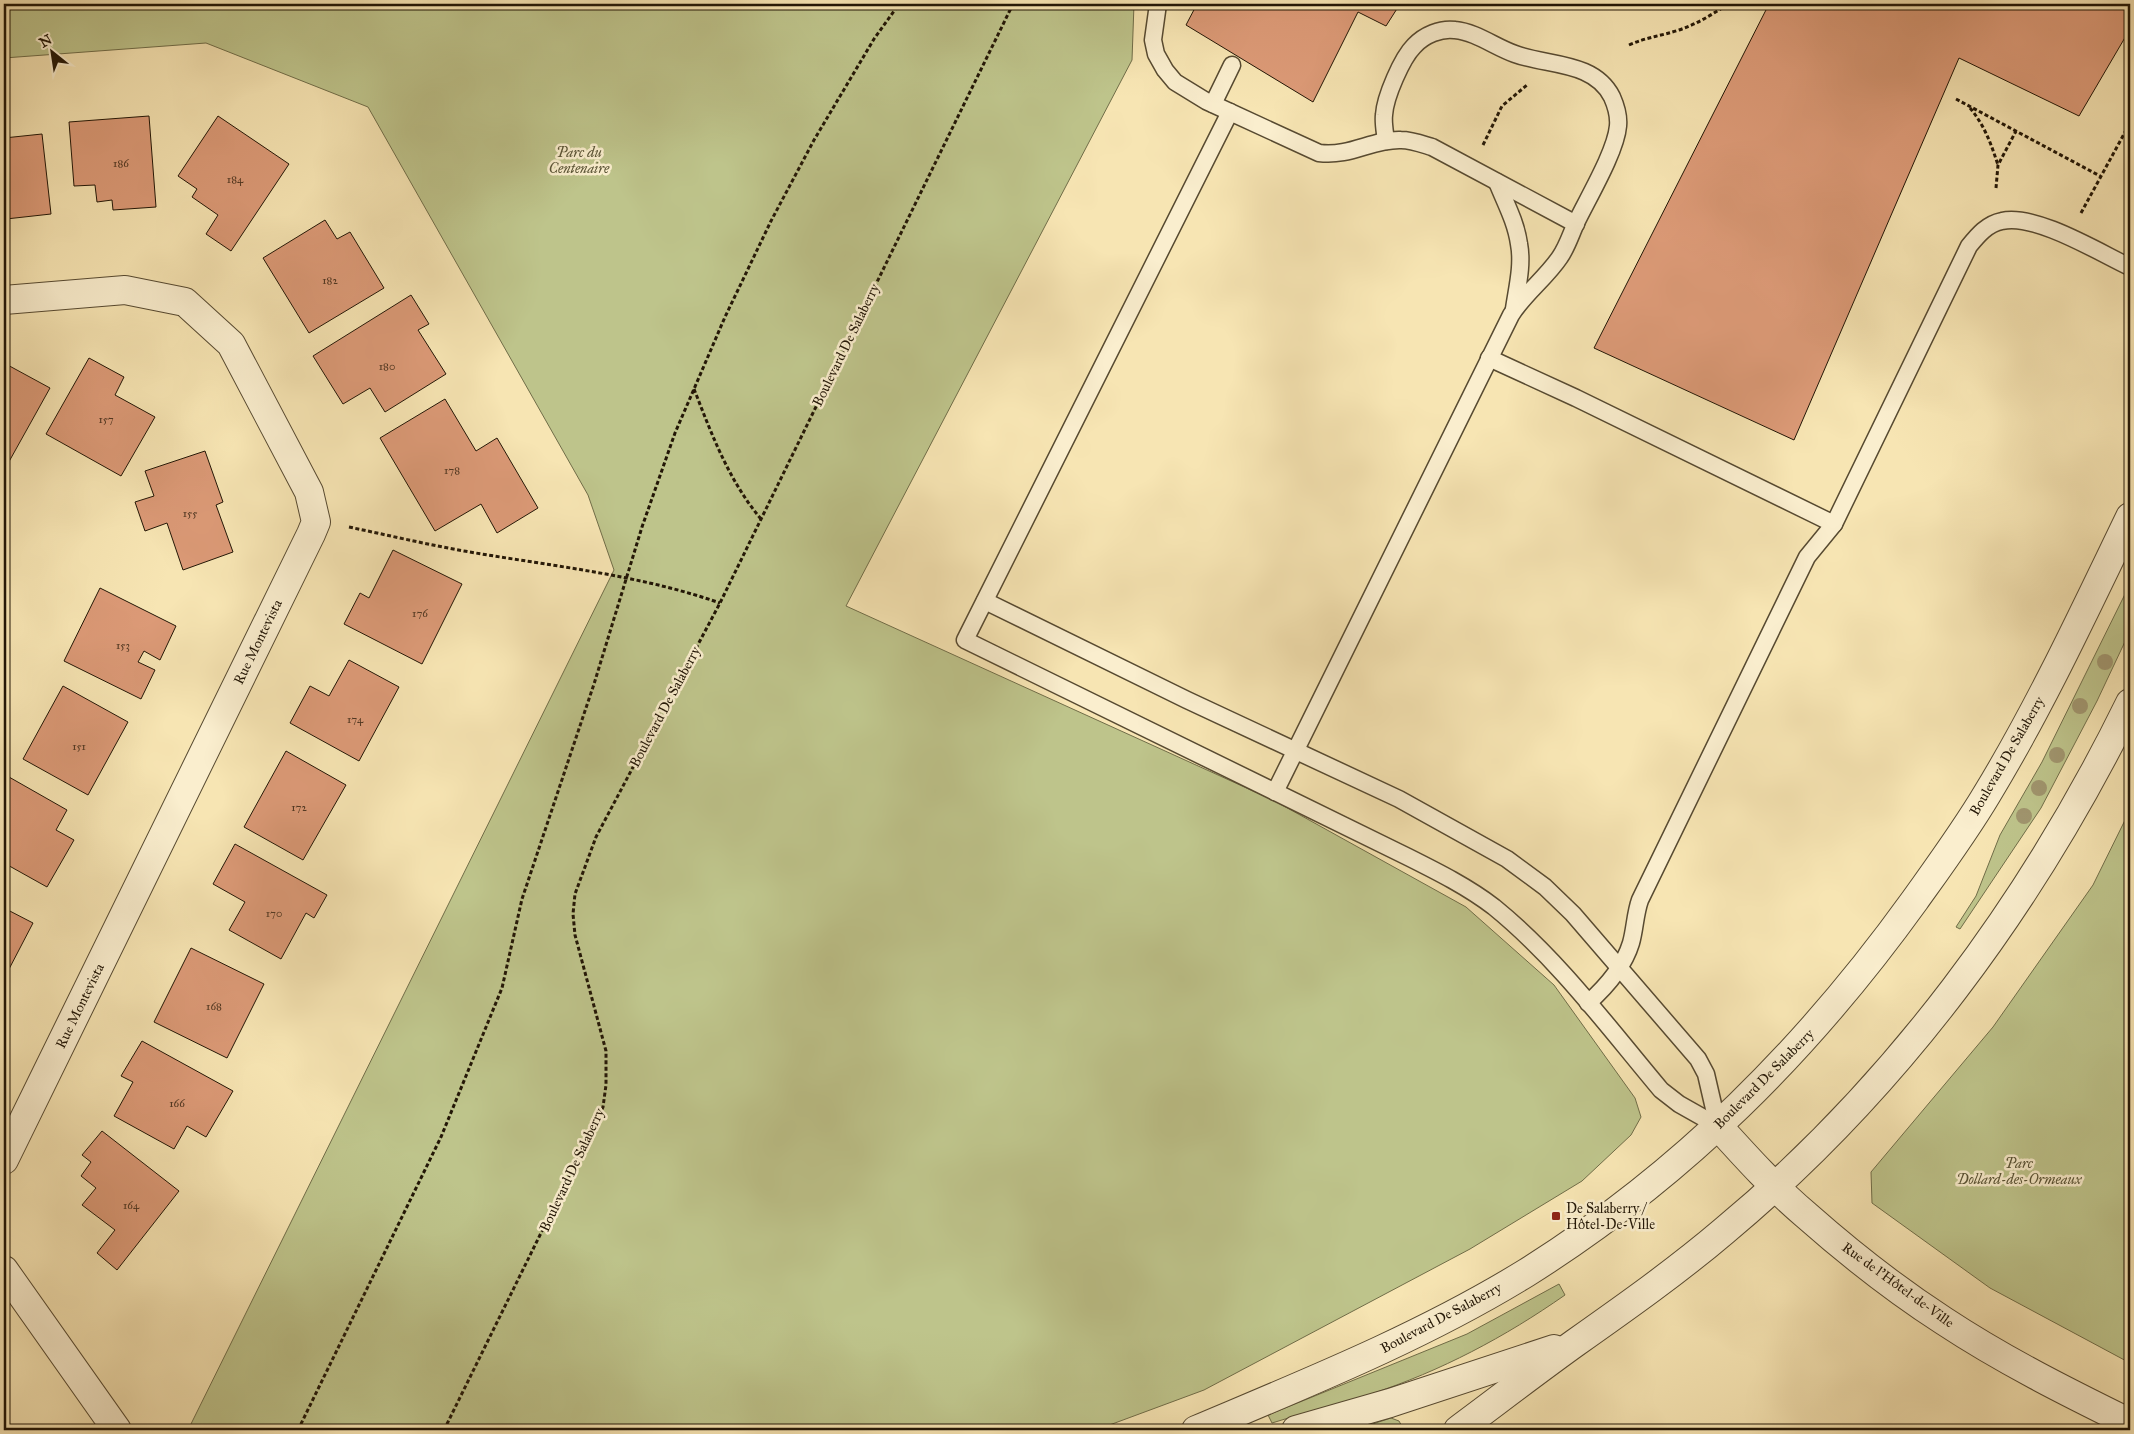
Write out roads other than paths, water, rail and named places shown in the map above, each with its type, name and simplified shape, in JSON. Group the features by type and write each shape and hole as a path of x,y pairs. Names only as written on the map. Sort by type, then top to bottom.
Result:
{"street":[{"name":"Rue Montevista","path":"4,300 125,290 185,302 231,344 309,492 316,522 4,1160"},
{"name":"Boulevard De Salaberry","path":"1196,1430 1353,1363 1454,1313 1526,1273 1627,1203 1665,1173 1718,1126 1796,1050 1832,1009 1882,946 1953,847 1988,793 2036,708 2130,517"},
{"path":"1458,1430 1576,1342 1639,1298 1724,1231 1775,1187 1869,1091 1974,963 2026,888 2075,809 2130,703"},
{"name":"Rue de l'Hôtel-de-Ville","path":"1718,1126 1775,1187 1805,1215 1880,1275 1946,1322 2070,1394 2130,1423"},
{"path":"4,1270 117,1430"},
{"path":"1296,1430 1390,1403 1576,1342"}],"lane":[{"path":"1158,4 1152,40 1156,54 1165,70 1176,82 1213,104 1319,153 1334,155 1386,141 1418,142 1432,147 1576,224"},
{"path":"1275,792 1488,358 1514,309 1560,257 1616,137 1619,116 1609,91 1601,82 1580,70 1514,54 1458,30 1439,31 1414,46 1391,88 1384,114 1386,141"},
{"path":"1213,104 1232,65"},
{"path":"1230,112 965,640 1408,857 1465,887 1493,907 1544,952 1662,1090 1679,1104 1718,1126"},
{"path":"1497,182 1517,232 1520,246 1520,262 1514,309"},
{"path":"1588,1003 1619,967 1630,944 1640,900 1808,557 1834,524 1969,246 1989,226 2002,221 2021,220 2039,224 2130,268"},
{"path":"1488,358 1567,394 1834,524"},
{"path":"985,601 1445,823 1530,874 1573,914 1698,1059 1706,1074 1718,1126"}],"place":[{"name":"De Salaberry / Hôtel-De-Ville","path":"1556,1216"}],"park label":[{"name":"Parc du Centenaire","path":"579,160"},
{"name":"Parc Dollard-des-Ormeaux","path":"2019,1172"}]}
